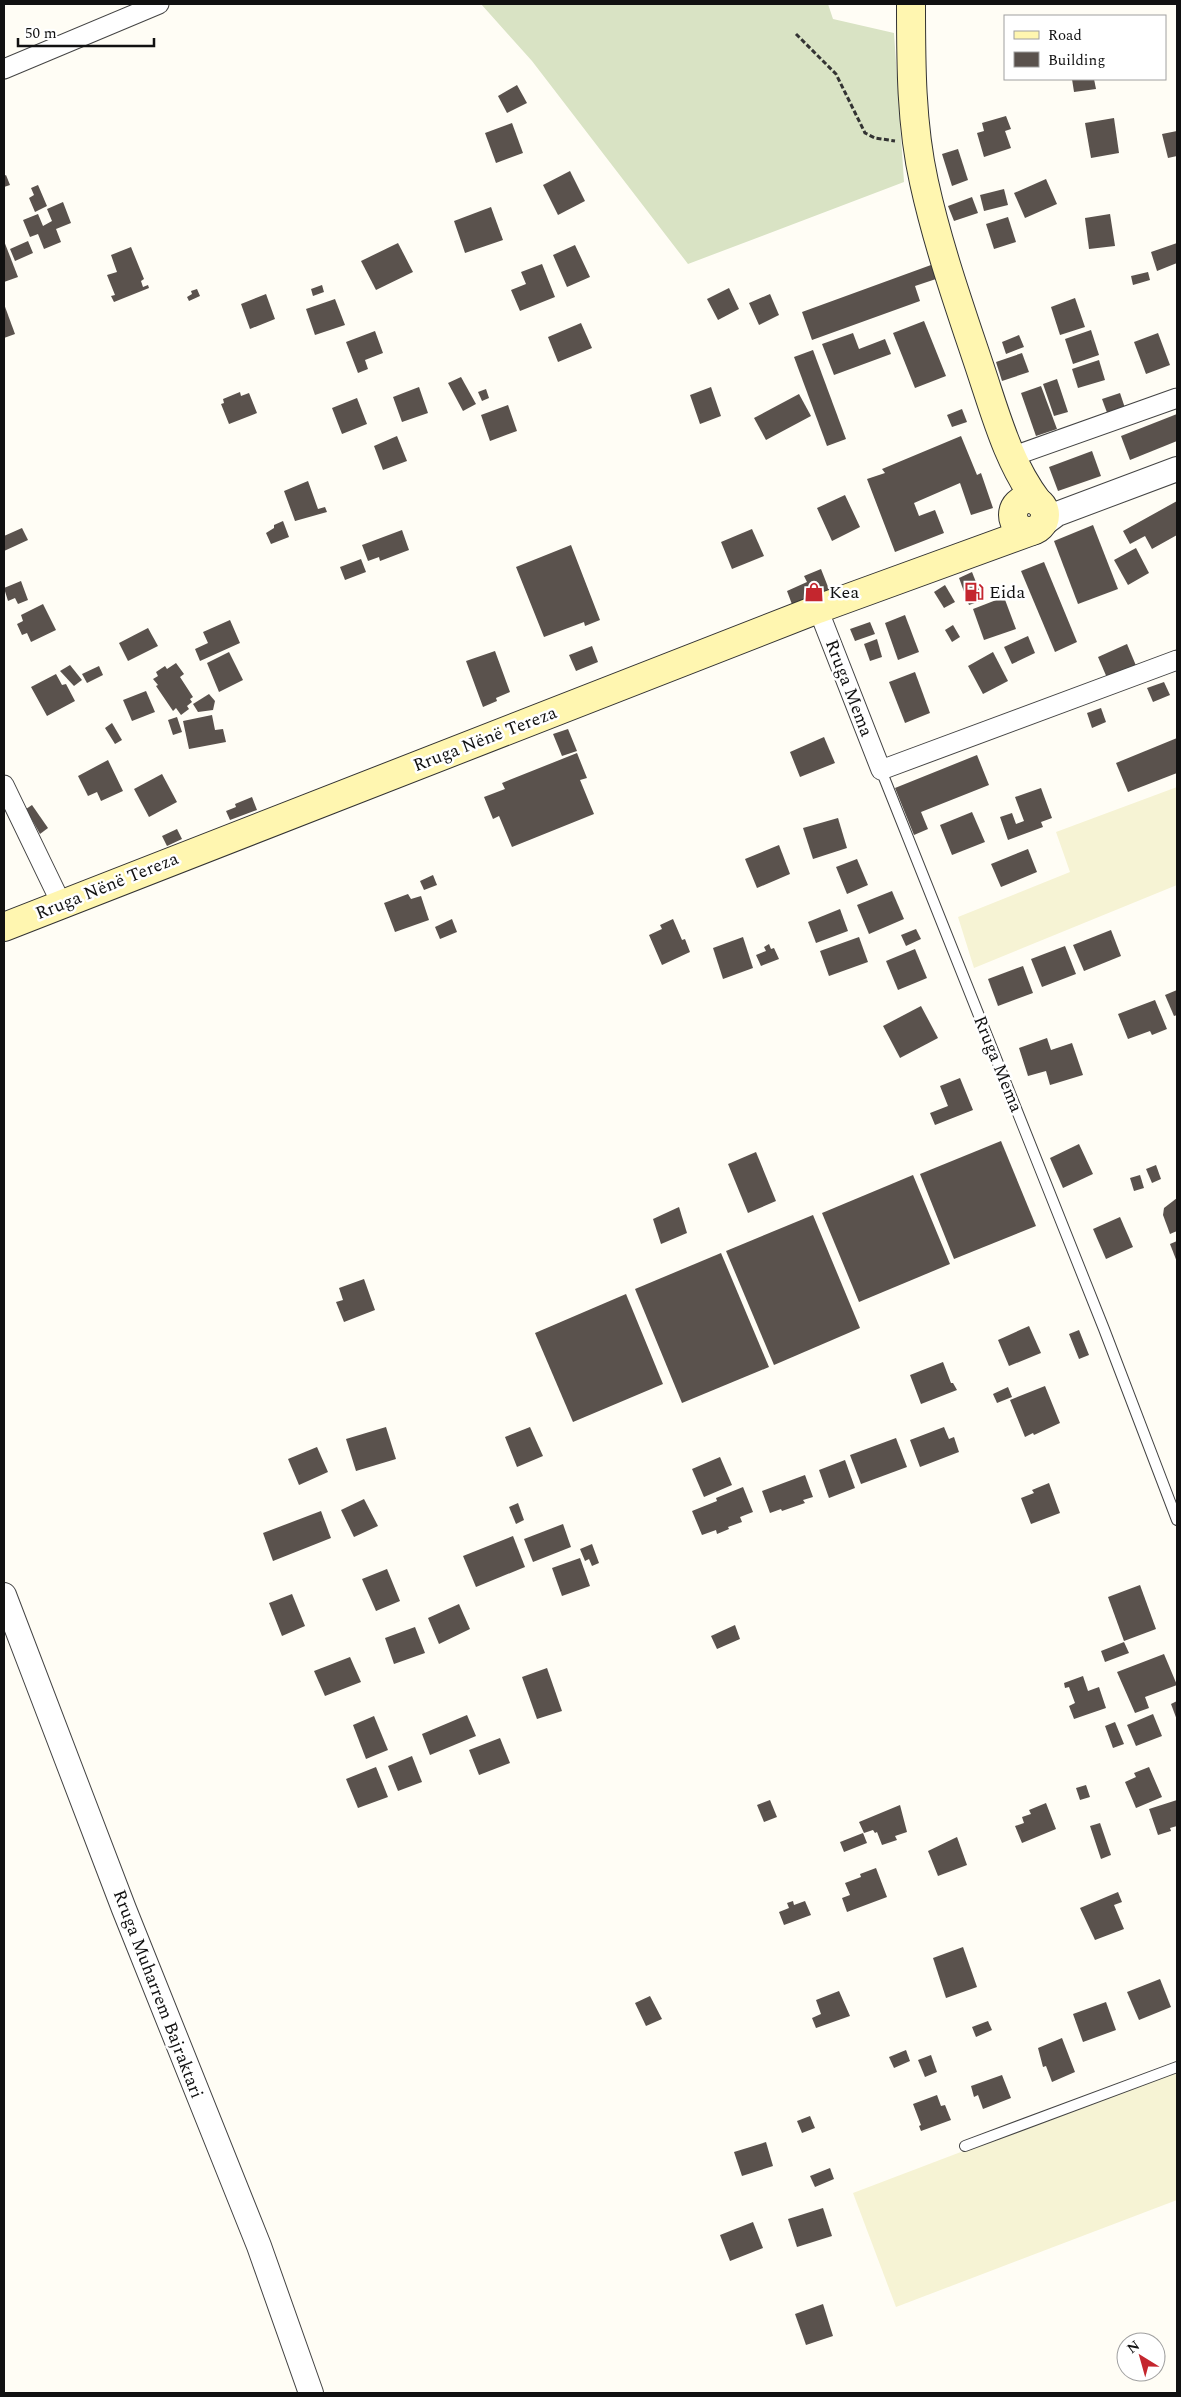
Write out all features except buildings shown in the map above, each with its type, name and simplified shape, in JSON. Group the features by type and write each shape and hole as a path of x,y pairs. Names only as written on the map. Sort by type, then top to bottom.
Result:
{"main road":[{"path":"911,4 911,59 918,142 924,180 962,316 1011,457 1023,481 1034,514"},
{"name":"Rruga Nënë Tereza","path":"4,928 61,903 818,609 967,554 1034,514"}],"street":[{"path":"4,69 159,4"},
{"path":"1011,457 1177,398"},
{"path":"1034,514 1177,469"},
{"name":"Rruga Mema","path":"818,609 881,770"},
{"path":"881,770 1177,660"},
{"path":"4,785 61,903"},
{"name":"Rruga Muharrem Bajraktari","path":"4,1595 135,1937 259,2246 311,2393"}],"lane":[{"name":"Rruga Mema","path":"881,770 1104,1329 1177,1520"},
{"path":"965,2146 1177,2067"}],"path":[{"path":"796,34 836,74 865,132 884,140 918,142"}],"shaded area":[{"path":"1177,787 1177,885 974,968 958,917 1070,872 1056,832"},
{"path":"1177,2070 1177,2200 896,2307 853,2193"}],"green space":[{"path":"481,4 828,4 833,19 894,33 904,182 688,264 532,61"}],"place":[{"name":"Kea","path":"814,592"},
{"name":"Eida","path":"974,592"}]}
